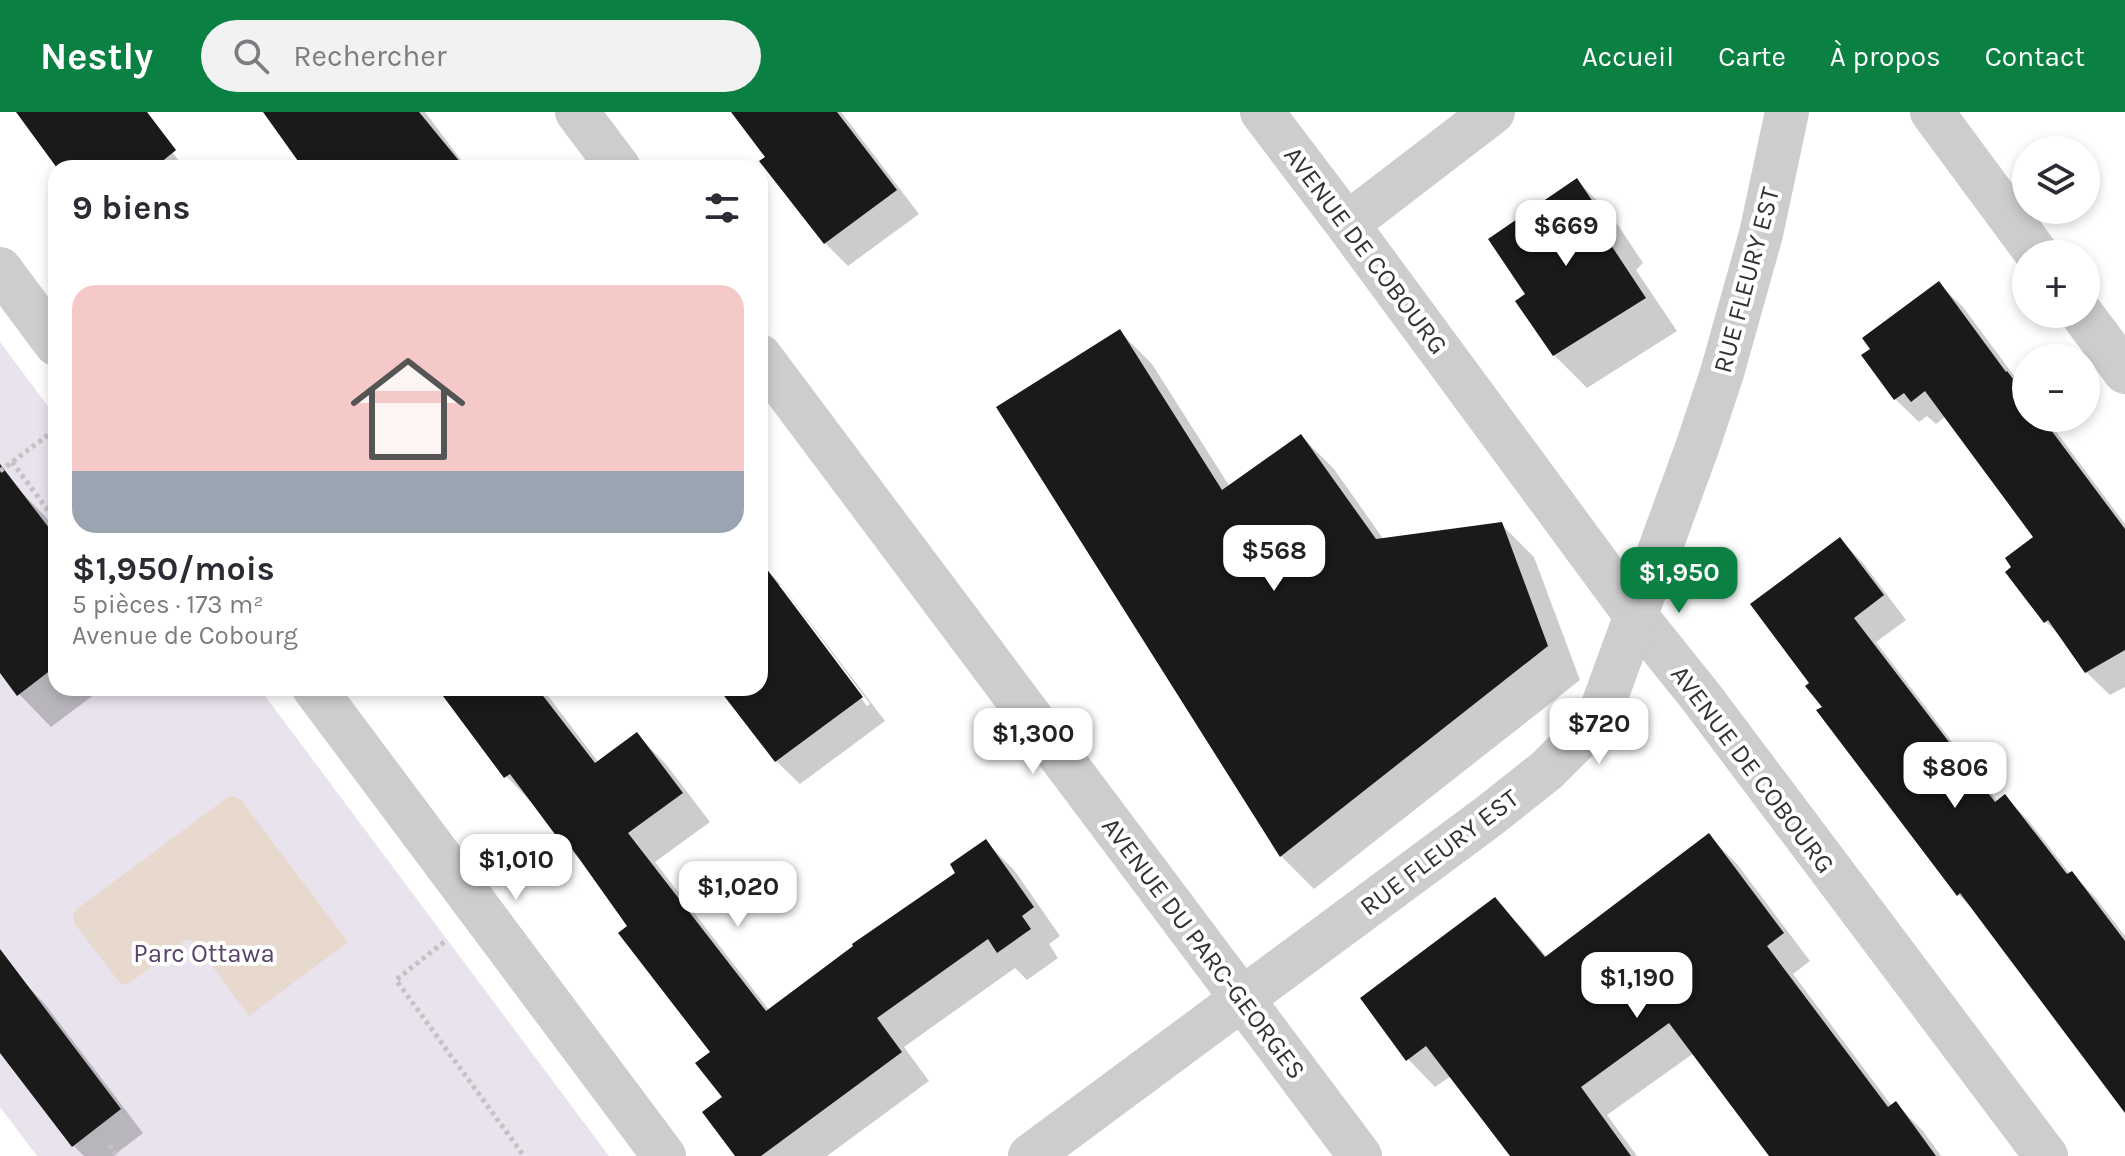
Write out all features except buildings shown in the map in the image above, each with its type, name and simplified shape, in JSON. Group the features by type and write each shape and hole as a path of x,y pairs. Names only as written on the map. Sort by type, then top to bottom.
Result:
{"street":[{"path":"577,112 613,160"},
{"name":"AVENUE DE COBOURG","path":"1262,112 1636,616 1701,697 2046,1156"},
{"path":"1347,224 1493,112"},
{"name":"RUE FLEURY EST","path":"1030,1156 1489,816 1547,770 1598,719 1722,373 1761,234 1787,112"},
{"path":"1932,112 2027,240"},
{"path":"0,269 48,333"},
{"path":"2092,328 2125,372"},
{"name":"AVENUE DU PARC-GEORGES","path":"768,367 1360,1156"},
{"path":"320,696 664,1156"}],"path":[{"path":"0,471 48,435"},
{"path":"12,462 48,510"},
{"path":"482,913 396,980 524,1156"},
{"path":"109,1145 117,1156"}],"green space":[{"name":"Parc Ottawa","path":"0,342 48,406 48,696 265,696 609,1156 37,1156 0,1107"}],"shaded area":[{"path":"228,797 241,800 348,942 249,1016 194,941 186,940 124,985 74,923 73,915"}]}
